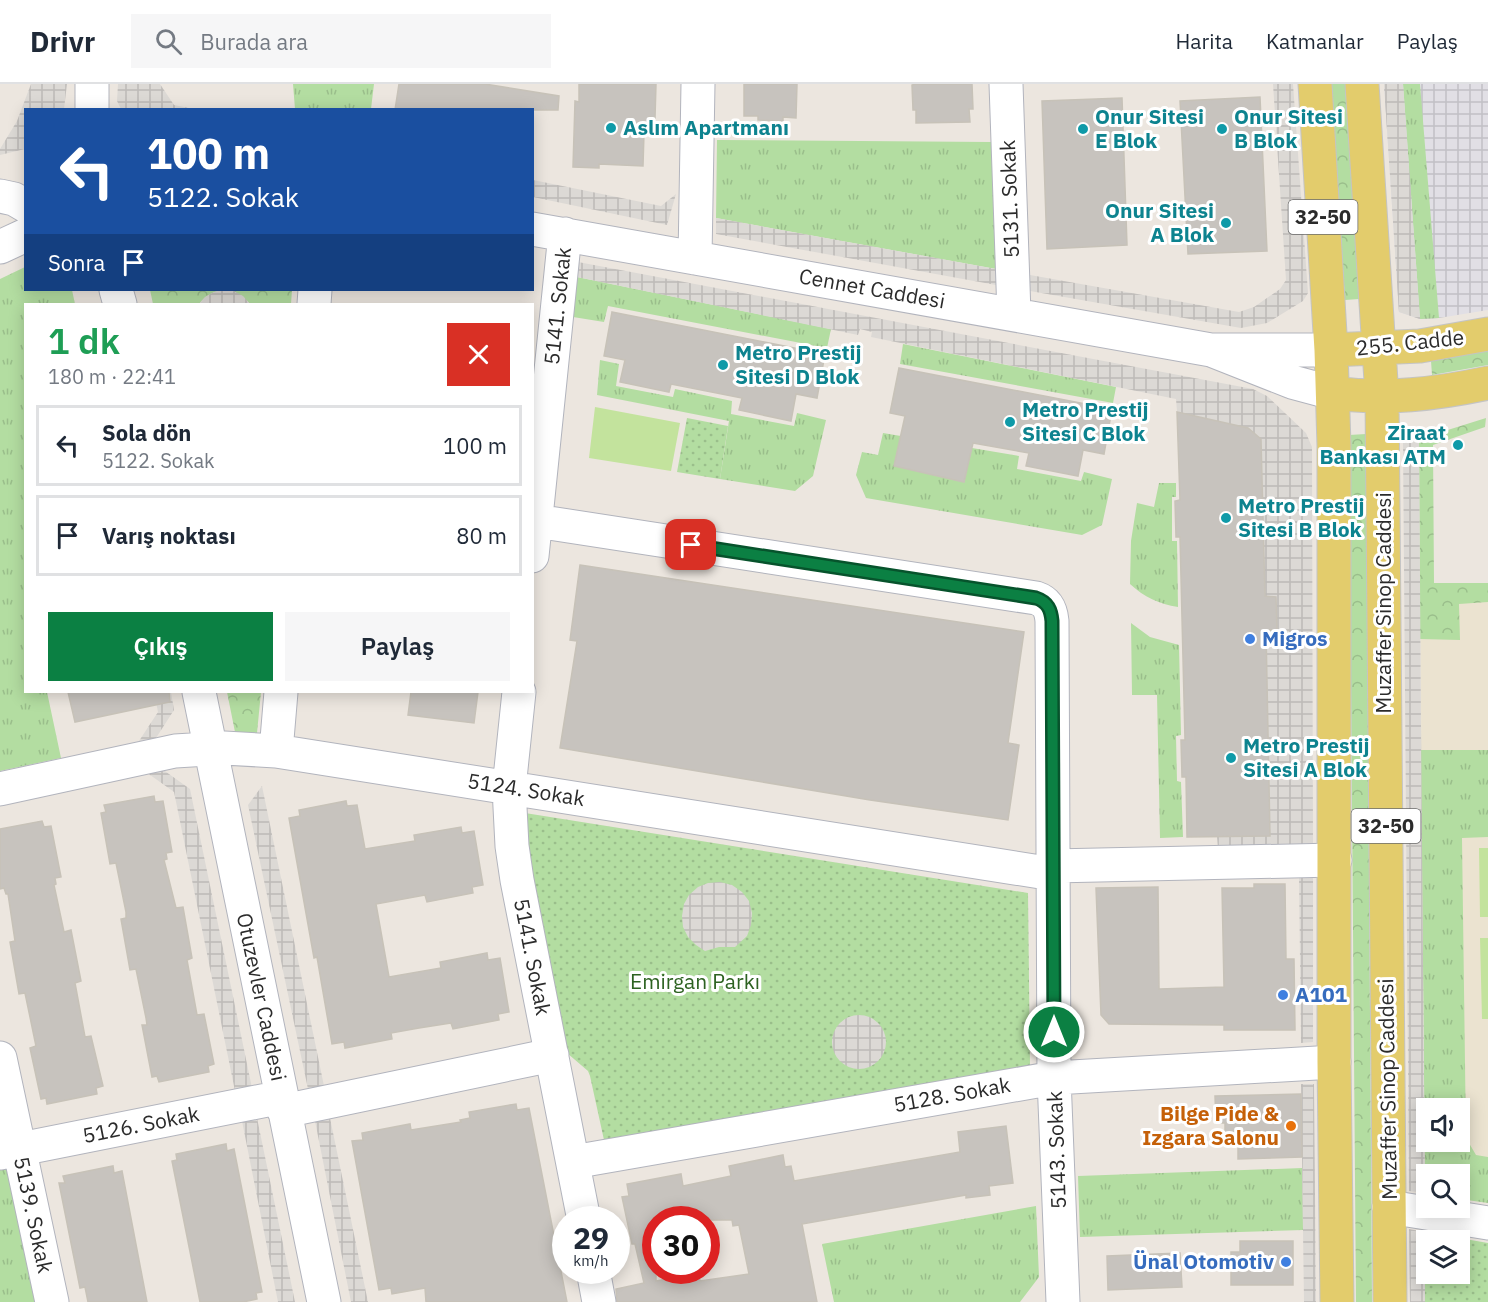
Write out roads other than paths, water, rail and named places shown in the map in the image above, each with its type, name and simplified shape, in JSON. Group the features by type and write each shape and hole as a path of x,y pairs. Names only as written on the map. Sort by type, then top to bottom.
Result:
{"main road":[{"name":"32-50","path":"1315,84 1333,393 1335,521 1334,1062 1337,1302"},
{"name":"Muzaffer Sinop Caddesi","path":"1362,84 1382,397 1390,1302"},
{"name":"255. Cadde","path":"1331,350 1420,346 1488,334"},
{"path":"1333,393 1382,397 1429,393 1488,383"}],"street":[{"path":"92,84 92,108"},
{"path":"695,258 698,84"},
{"name":"5131. Sokak","path":"1006,84 1014,314"},
{"path":"0,196 24,205"},
{"name":"Cennet Caddesi","path":"534,229 1211,350 1331,350"},
{"name":"5141. Sokak","path":"534,538 565,234"},
{"path":"0,247 24,236"},
{"name":"Cennet Caddesi","path":"1211,350 1292,382 1333,393"},
{"name":"5143. Sokak","path":"536,521 1036,598 1046,603 1052,621 1054,1078 1063,1302"},
{"name":"Otuzevler Caddesi","path":"199,693 324,1302"},
{"path":"276,751 281,693"},
{"name":"5141. Sokak","path":"519,693 509,788 512,846 581,1206"},
{"name":"5124. Sokak","path":"0,789 158,753 210,748 276,751 1053,870 1335,860"},
{"name":"5126. Sokak","path":"10,1151 552,1055"},
{"name":"5139. Sokak","path":"0,1058 10,1151 52,1302"},
{"name":"5128. Sokak","path":"573,1162 1054,1078 1334,1062"},
{"path":"1389,1207 1488,1223"},
{"path":"596,1284 599,1302"}],"place":[{"name":"Aslım Apartmanı","path":"611,128"},
{"name":"Onur Sitesi E Blok","path":"1083,129"},
{"name":"Onur Sitesi B Blok","path":"1222,129"},
{"name":"Onur Sitesi A Blok","path":"1226,223"},
{"name":"Metro Prestij Sitesi D Blok","path":"723,365"},
{"name":"Metro Prestij Sitesi C Blok","path":"1010,422"},
{"name":"Ziraat Bankası ATM","path":"1458,445"},
{"name":"Metro Prestij Sitesi B Blok","path":"1226,518"},
{"name":"Migros","path":"1250,639"},
{"name":"Metro Prestij Sitesi A Blok","path":"1231,758"},
{"name":"A101","path":"1283,995"},
{"name":"Bilge Pide & Izgara Salonu","path":"1291,1126"},
{"name":"Ünal Otomotiv","path":"1286,1262"}],"park label":[{"name":"Emirgan Parkı","path":"695,982"}]}
